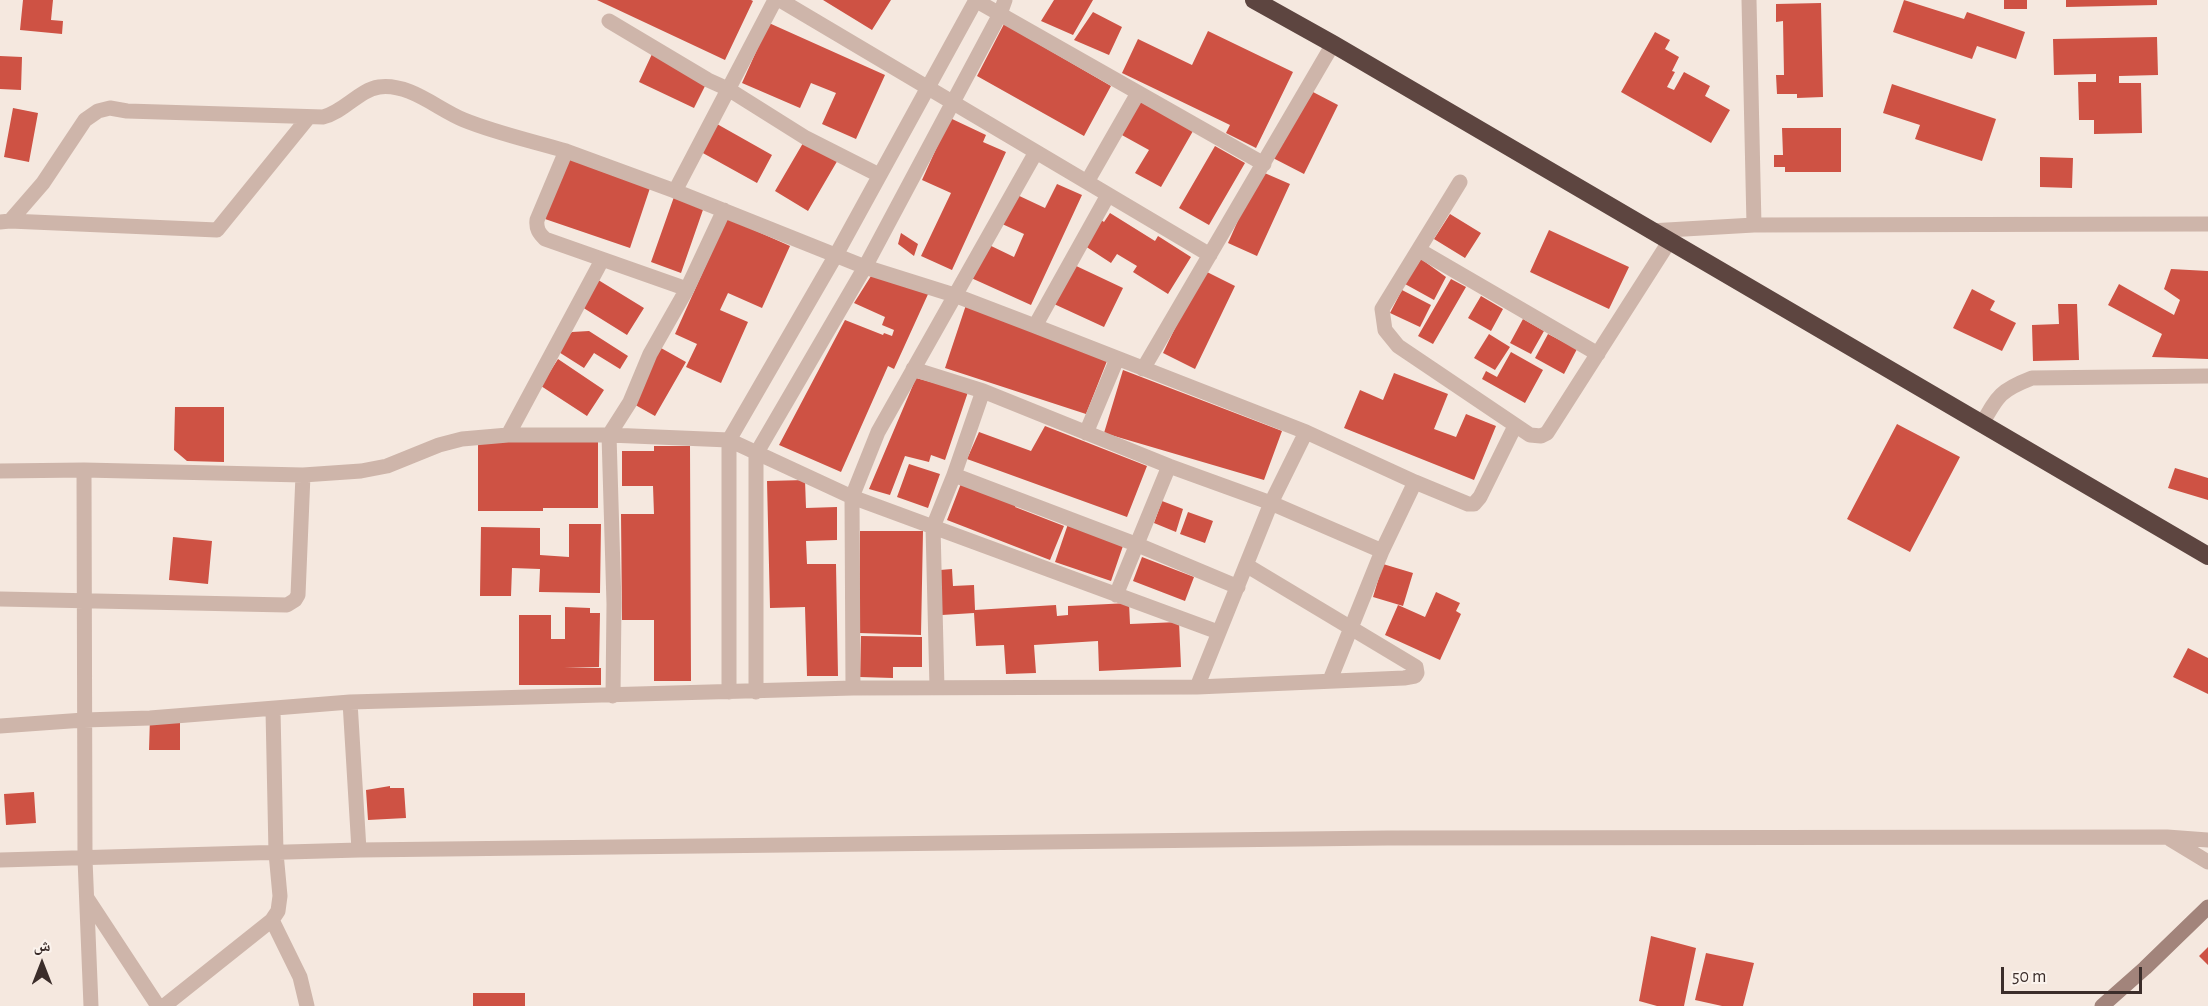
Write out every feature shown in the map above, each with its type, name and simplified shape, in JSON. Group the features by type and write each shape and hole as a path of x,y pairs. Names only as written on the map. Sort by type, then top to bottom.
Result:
{"highway":[{"path":"1254,0 2208,556"}],"street":[{"path":"675,191 775,0"},
{"path":"780,0 1210,255"},
{"path":"729,692 729,440 836,255 976,0 1003,7 1138,93 1264,164"},
{"path":"1749,0 1754,225"},
{"path":"756,692 756,454 865,267 1003,7"},
{"path":"609,21 708,80 728,89 806,138 879,175"},
{"path":"1143,369 1333,44"},
{"path":"5,222 44,183 85,120 98,111 110,108 127,111 308,118 332,115 368,90 392,87 406,90 464,120 566,151 724,210 865,267 954,295 1035,326 1306,432 1461,502 1474,504 1480,497 1515,426"},
{"path":"1087,182 1138,93"},
{"path":"5,222 218,230 308,118"},
{"path":"566,151 537,220 536,227 539,233 545,239 687,289"},
{"path":"853,688 852,497 879,432 1035,152"},
{"path":"1460,182 1383,309 1384,330 1398,346 1530,435 1541,436 1547,433 1669,242"},
{"path":"1035,326 1108,195"},
{"path":"613,696 614,604 609,435 630,402 650,354 687,289 724,210"},
{"path":"1650,231 1754,225 2208,224"},
{"path":"1419,250 1598,354"},
{"path":"508,435 602,260"},
{"path":"1086,433 1117,360"},
{"path":"913,369 983,391 1169,466 1271,503 1382,551"},
{"path":"1982,424 1995,401 2009,387 2032,378 2208,376"},
{"path":"938,688 933,527 983,391"},
{"path":"1197,687 1271,503 1306,432"},
{"path":"0,471 84,470 303,474 361,471 387,466 462,439 508,435 609,435 729,440 852,497 1218,632"},
{"path":"1116,595 1169,466"},
{"path":"84,470 85,859 91,1006"},
{"path":"0,599 287,605 295,600 299,589 303,474"},
{"path":"954,474 1138,544 1238,587"},
{"path":"1330,680 1382,551 1415,482"},
{"path":"0,726 273,710 350,702 853,688 1197,687 1404,678 1415,676 1417,673 1416,667 1246,565"},
{"path":"350,702 358,850"},
{"path":"164,1006 272,920 278,911 280,896 276,853 273,710"},
{"path":"2167,837 2208,862"},
{"path":"0,860 358,850 1387,838 2167,837 2208,840"},
{"path":"86,897 158,1006"},
{"path":"2102,1006 2208,907"},
{"path":"272,920 300,976 307,1006"}],"building":[{"path":"23,0 53,0 51,20 63,21 62,34 20,30"},
{"path":"597,0 751,0 753,1 725,60"},
{"path":"823,0 891,0 872,30"},
{"path":"1054,0 1093,0 1073,35 1041,21"},
{"path":"1904,0 1964,19 1967,12 2025,32 2016,59 1977,46 1972,59 1893,32"},
{"path":"2004,0 2027,0 2027,9 2004,9"},
{"path":"2066,0 2157,0 2157,5 2066,7"},
{"path":"1821,3 1823,97 1797,98 1797,94 1777,94 1776,75 1784,75 1783,21 1776,22 1776,4"},
{"path":"1093,12 1122,27 1109,55 1074,40"},
{"path":"769,23 885,75 856,139 822,124 836,93 811,83 800,108 742,83"},
{"path":"1004,24 1111,86 1084,136 977,76"},
{"path":"1208,31 1293,72 1256,148 1226,133 1230,125 1122,73 1138,39 1192,65"},
{"path":"1655,32 1670,40 1665,49 1679,57 1672,71 1675,72 1667,87 1674,90 1684,72 1710,86 1705,96 1730,110 1711,143 1621,92"},
{"path":"2157,37 2158,75 2119,76 2119,83 2141,83 2142,133 2094,134 2094,120 2079,120 2078,82 2096,82 2096,74 2054,75 2053,39"},
{"path":"652,54 708,80 694,108 639,82"},
{"path":"0,56 22,57 21,90 0,89"},
{"path":"1892,84 1996,119 1982,161 1915,139 1920,125 1883,113"},
{"path":"1313,92 1338,105 1304,174 1273,158"},
{"path":"1139,101 1193,131 1161,187 1135,173 1149,150 1120,134"},
{"path":"13,108 38,113 29,162 4,157"},
{"path":"950,118 986,135 983,142 1006,152 952,270 921,256 951,193 922,180"},
{"path":"717,124 772,155 757,183 701,152"},
{"path":"1782,128 1841,128 1841,172 1785,172 1785,167 1774,167 1774,155 1783,155"},
{"path":"806,138 839,158 808,211 775,191"},
{"path":"1215,146 1245,163 1209,225 1179,208"},
{"path":"567,157 651,185 630,248 545,219"},
{"path":"2040,157 2073,158 2072,188 2040,187"},
{"path":"1260,171 1290,184 1257,256 1228,243"},
{"path":"1057,184 1082,195 1031,305 969,277 985,243 1014,257 1024,234 1000,223 1013,193 1045,208"},
{"path":"675,194 705,204 681,273 651,262"},
{"path":"1110,213 1155,241 1158,236 1191,257 1168,294 1133,272 1137,266 1117,254 1111,263 1085,246 1101,220 1104,222"},
{"path":"1450,214 1481,233 1465,258 1434,239"},
{"path":"727,218 790,246 762,308 728,293 720,310 748,322 721,383 686,367 697,344 675,334"},
{"path":"1549,230 1629,267 1609,309 1530,272"},
{"path":"901,233 918,244 914,256 898,244"},
{"path":"1421,259 1446,277 1434,300 1405,284"},
{"path":"1072,264 1123,288 1104,327 1054,304"},
{"path":"2171,269 2208,271 2208,359 2152,357 2162,334 2108,305 2119,284 2174,315 2180,300 2164,289"},
{"path":"1203,270 1235,286 1195,369 1163,353"},
{"path":"871,276 929,292 894,369 888,366 841,472 779,445 845,320 883,335 884,333 892,336 894,330 882,325 885,317 854,303"},
{"path":"595,278 644,308 627,335 582,307"},
{"path":"1451,279 1466,287 1433,344 1418,336"},
{"path":"1972,289 1995,301 1990,310 2016,323 2002,351 1953,328"},
{"path":"1402,290 1431,305 1420,327 1390,313"},
{"path":"1481,296 1503,309 1491,331 1468,318"},
{"path":"2058,304 2077,304 2079,360 2033,361 2032,325 2059,324"},
{"path":"966,305 1107,361 1086,414 945,368"},
{"path":"1523,319 1544,331 1531,354 1510,343"},
{"path":"589,331 628,356 620,369 594,353 584,368 554,349 572,332"},
{"path":"1489,334 1510,347 1495,370 1474,358"},
{"path":"1548,334 1577,349 1564,374 1535,358"},
{"path":"661,348 686,362 655,416 630,402"},
{"path":"1511,352 1543,370 1525,403 1482,379 1486,371 1497,377"},
{"path":"558,359 604,390 587,416 541,386"},
{"path":"1123,370 1282,431 1264,480 1104,433"},
{"path":"1394,373 1448,394 1434,429 1456,437 1466,414 1496,426 1474,480 1344,428 1360,390 1383,400"},
{"path":"916,378 968,392 945,460 931,455 929,462 905,456 890,495 869,489"},
{"path":"175,407 224,407 224,462 187,461 174,450"},
{"path":"1897,424 1960,457 1910,552 1847,519"},
{"path":"1045,426 1147,466 1127,517 967,459 979,432 1031,451"},
{"path":"478,441 598,442 598,508 478,511"},
{"path":"654,446 690,446 691,681 654,681 654,620 622,620 621,514 654,514 653,486 622,486 622,451 654,451"},
{"path":"909,464 940,474 928,508 897,497"},
{"path":"2175,468 2208,478 2208,500 2168,488"},
{"path":"805,480 806,508 837,507 837,540 806,541 807,564 836,564 838,676 807,676 805,607 770,608 767,481"},
{"path":"962,481 1017,503 1015,507 1064,526 1050,560 947,520"},
{"path":"1162,501 1183,509 1176,532 1154,523"},
{"path":"1188,512 1213,521 1205,543 1180,534"},
{"path":"569,524 601,524 600,593 539,592 540,569 512,568 511,596 480,596 481,527 540,528 540,555 569,557"},
{"path":"1068,524 1124,543 1111,581 1055,562"},
{"path":"860,531 923,531 921,635 859,633"},
{"path":"173,537 212,541 208,584 169,580"},
{"path":"1142,557 1194,577 1185,601 1133,581"},
{"path":"1383,564 1413,573 1403,606 1373,597"},
{"path":"952,569 953,586 974,585 975,610 1056,605 1057,616 1068,615 1068,606 1129,603 1130,624 1179,622 1181,667 1099,671 1098,641 1034,645 1036,673 1006,674 1004,645 976,646 974,613 942,615 940,570"},
{"path":"1436,592 1460,603 1456,611 1461,614 1440,660 1385,635 1398,605 1425,617"},
{"path":"565,607 590,608 590,613 600,613 599,667 564,668 601,668 601,685 519,685 519,615 551,615 551,639 565,639"},
{"path":"861,636 922,637 922,667 893,667 893,678 860,677"},
{"path":"2188,648 2208,658 2208,694 2173,677"},
{"path":"150,718 180,719 180,750 149,750"},
{"path":"390,786 390,788 404,788 406,818 368,820 366,790"},
{"path":"34,792 36,823 6,825 4,794"},
{"path":"1651,936 1696,948 1684,1006 1657,1006 1639,1001"},
{"path":"2208,947 2208,965 2199,956"},
{"path":"1706,953 1754,963 1743,1006 1722,1006 1695,1000"},
{"path":"473,993 525,993 525,1006 473,1006"}]}
